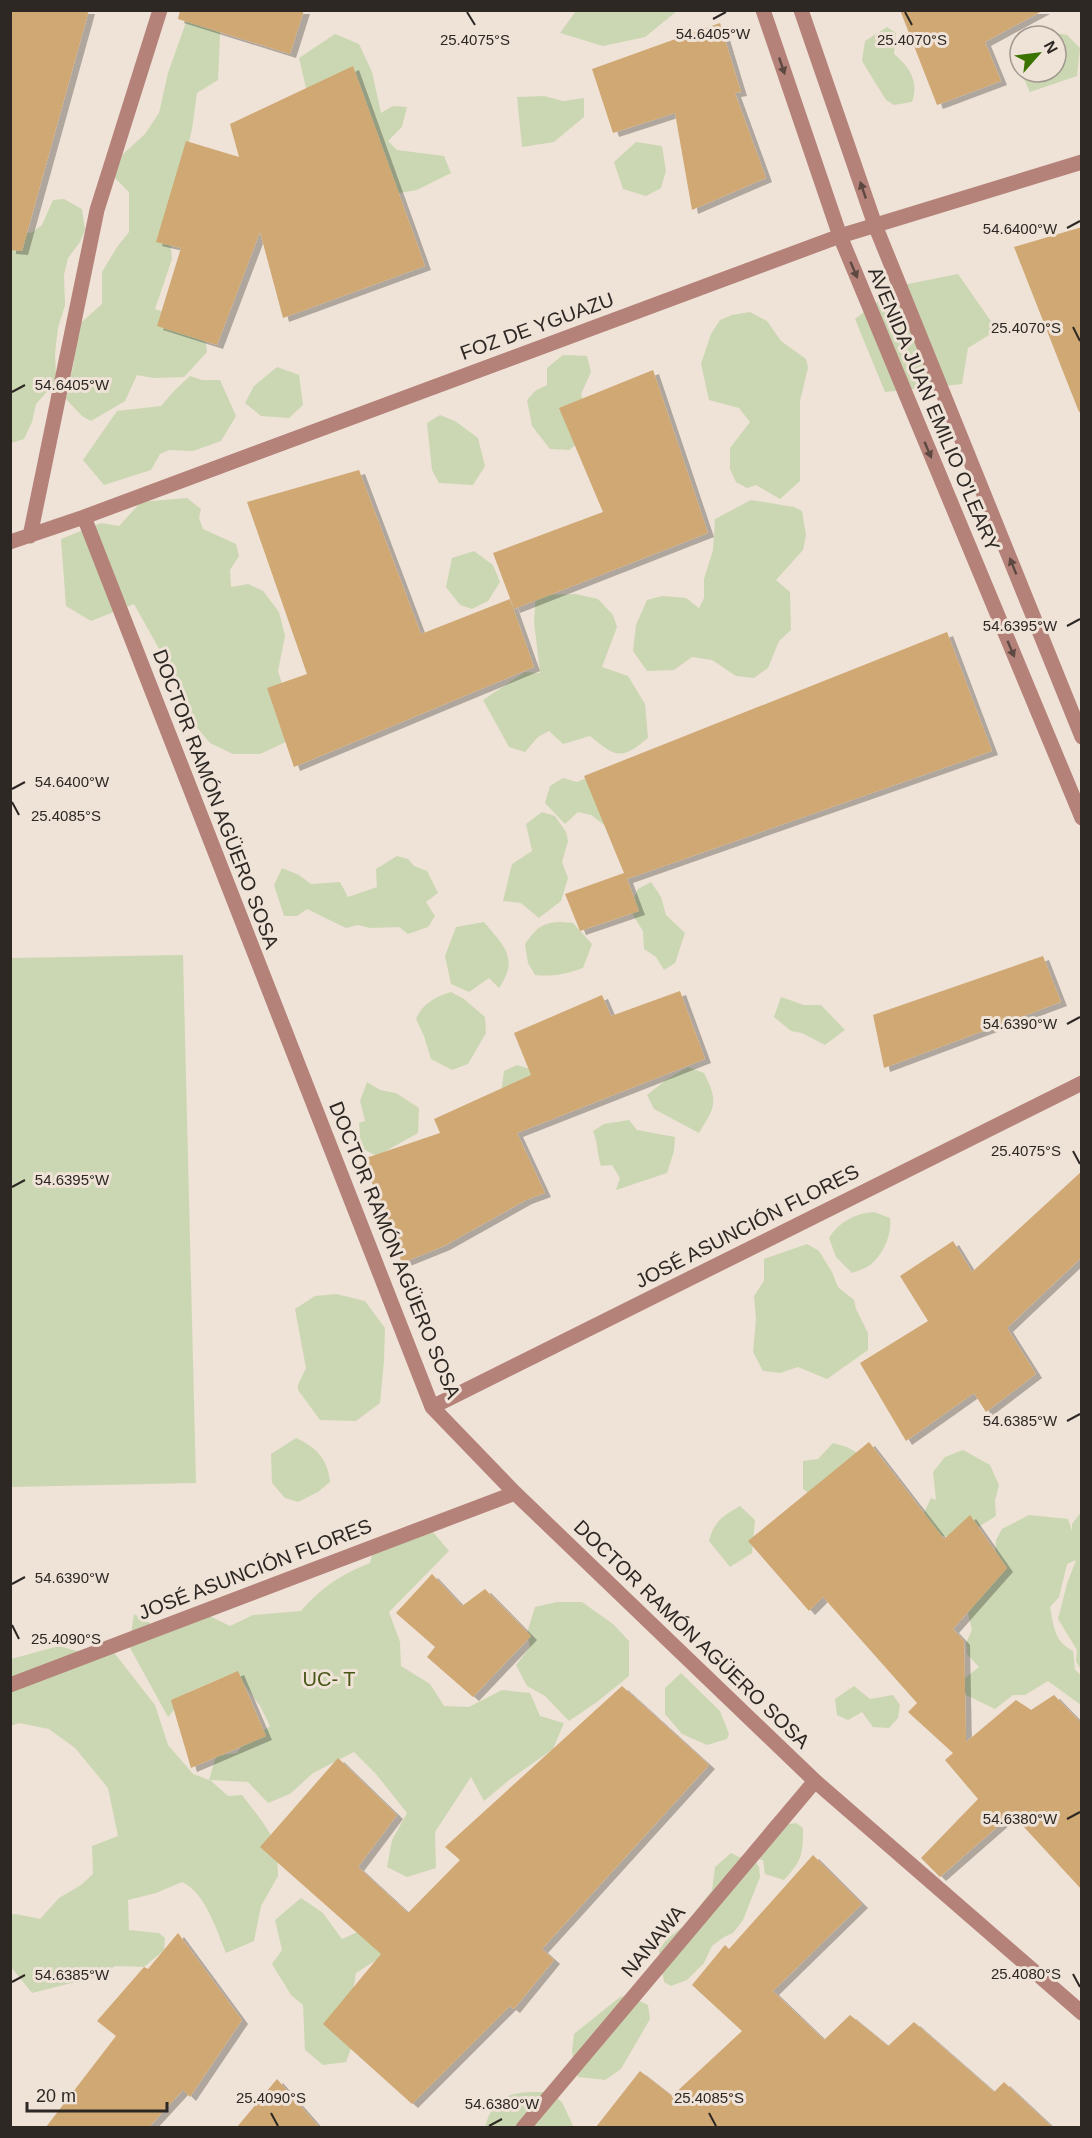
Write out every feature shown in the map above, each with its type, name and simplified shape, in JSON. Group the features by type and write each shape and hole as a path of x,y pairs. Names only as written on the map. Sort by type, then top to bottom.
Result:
{"street":[{"path":"30,536 98,210 160,10"},
{"name":"AVENIDA JUAN EMILIO O'LEARY","path":"763,10 840,236 1082,818"},
{"name":"AVENIDA JUAN EMILIO O'LEARY","path":"801,10 875,225 1082,737"},
{"name":"FOZ DE YGUAZU","path":"10,542 84,517 840,236 1082,162"},
{"name":"DOCTOR RAMÓN AGÜERO SOSA","path":"84,517 432,1407 515,1493 814,1781 1082,2013"},
{"name":"JOSÉ ASUNCIÓN FLORES","path":"432,1407 1082,1083"},
{"name":"JOSÉ ASUNCIÓN FLORES","path":"10,1685 515,1493"},
{"name":"NANAWA","path":"523,2127 814,1781"}],"green space":[{"path":"190,11 221,11 218,80 197,93 192,129 169,231 172,259 155,309 203,326 207,352 184,377 153,378 137,375 125,401 91,421 82,416 66,399 74,362 75,328 102,304 102,272 129,232 129,192 114,177 123,154 145,134 159,113 168,73"},
{"path":"576,11 677,11 645,37 603,46 560,33"},
{"path":"887,27 896,33 894,54 905,64 914,81 912,102 894,105 886,100 862,61 865,41"},
{"path":"335,34 359,44 372,72 381,113 393,106 407,107 402,127 388,141 397,150 444,156 451,173 417,190 387,195 336,93 306,88 299,58"},
{"path":"1068,36 1080,48 1077,76 1068,79"},
{"path":"1026,84 1054,84 1030,92"},
{"path":"544,96 563,101 584,98 584,117 554,142 522,147 517,97"},
{"path":"636,142 662,146 666,171 661,188 646,196 623,189 614,162"},
{"path":"64,199 82,209 85,230 80,242 68,258 64,275 65,305 58,328 55,353 56,374 53,385 36,404 32,422 24,439 11,443 11,231 31,233 42,225 53,200"},
{"path":"958,274 997,330 968,348 962,384 885,392 855,319 898,286"},
{"path":"750,312 767,321 781,341 806,359 808,368 800,401 800,481 780,499 756,485 747,488 736,482 730,469 730,448 750,422 739,408 709,400 701,364 711,334 720,320"},
{"path":"563,355 587,356 591,372 581,394 594,431 569,450 550,449 532,426 527,400 535,391 547,385 547,368"},
{"path":"277,367 299,375 303,405 289,418 261,416 245,403 254,386"},
{"path":"190,376 202,380 220,380 236,416 221,441 193,451 169,450 160,454 151,470 104,485 83,460 117,411 161,406"},
{"path":"440,415 455,421 478,438 485,466 473,485 439,483 432,470 427,423"},
{"path":"187,498 201,509 199,518 203,529 236,544 239,556 230,570 231,587 248,584 263,591 279,612 285,636 278,671 285,693 286,742 260,754 233,754 210,743 194,724 177,681 134,604 91,621 66,606 61,539 101,523 119,526 141,502"},
{"path":"751,500 794,507 802,511 806,535 803,550 776,580 790,592 791,630 779,641 768,668 754,678 736,676 712,660 692,657 674,670 647,671 633,651 636,625 647,600 662,596 686,598 699,608 704,598 704,579 713,550 715,519"},
{"path":"474,551 493,565 500,582 488,601 472,609 460,605 446,587 452,558"},
{"path":"576,594 598,599 613,615 617,627 602,667 628,676 645,704 648,738 631,750 618,754 590,736 563,744 549,731 538,737 525,752 509,747 483,700 525,672 540,673 534,622 536,595"},
{"path":"599,773 607,827 591,815 578,812 565,824 545,803 550,786 563,778 577,782"},
{"path":"542,812 555,816 566,832 568,841 562,862 568,878 561,901 539,918 521,903 503,901 512,864 532,851 526,824"},
{"path":"397,856 408,859 414,866 427,871 438,893 426,902 435,916 428,927 408,934 399,927 370,928 358,925 346,928 307,909 297,916 284,916 274,885 282,868 299,875 311,884 340,882 348,897 377,887 376,869"},
{"path":"651,882 661,897 666,915 685,933 675,963 664,970 656,957 644,949 643,931 629,909 638,889"},
{"path":"484,922 503,945 508,968 499,988 489,978 469,992 451,984 445,956 456,927"},
{"path":"560,922 573,923 592,944 583,968 559,975 535,975 528,963 525,944 539,928"},
{"path":"183,955 196,1483 11,1487 11,958"},
{"path":"451,992 464,999 485,1017 486,1033 468,1064 452,1070 431,1059 416,1019 430,1002"},
{"path":"781,997 804,1005 821,1005 845,1030 825,1045 802,1033 791,1031 774,1017"},
{"path":"517,1065 534,1070 548,1088 498,1113 504,1071"},
{"path":"688,1067 704,1073 712,1091 712,1110 699,1133 654,1109 647,1095"},
{"path":"367,1082 380,1090 396,1093 419,1108 418,1133 377,1156 361,1148 359,1123 365,1121 360,1101"},
{"path":"629,1120 637,1130 675,1137 674,1151 667,1173 616,1190 620,1178 612,1165 601,1166 593,1131 604,1124"},
{"path":"874,1212 890,1218 890,1231 886,1243 870,1265 852,1273 836,1257 829,1238 848,1219"},
{"path":"807,1244 819,1251 838,1287 854,1300 868,1333 868,1350 827,1379 798,1367 780,1373 763,1371 753,1352 756,1319 754,1296 764,1281 764,1259"},
{"path":"336,1294 365,1301 385,1328 380,1403 356,1421 320,1420 298,1390 306,1368 295,1309 315,1296"},
{"path":"296,1438 309,1445 324,1460 330,1482 318,1492 298,1502 285,1498 272,1483 271,1454"},
{"path":"833,1443 859,1454 823,1503 803,1489 803,1461 818,1459"},
{"path":"963,1450 990,1465 999,1485 995,1501 996,1516 956,1537 932,1535 922,1517 931,1498 936,1500 933,1472 945,1457"},
{"path":"740,1506 755,1520 752,1553 730,1567 709,1541 720,1520"},
{"path":"1081,1512 1081,1670 1076,1661 1077,1650 1058,1619 1076,1560 1067,1564 1059,1597 1050,1607 1058,1638 1073,1651 1075,1670 1081,1675 1081,1705 1048,1681 1025,1695 1013,1695 995,1709 960,1692 965,1678 979,1667 967,1654 966,1643 972,1630 968,1614 995,1558 996,1540 1002,1529 1029,1515 1068,1519 1072,1531 1072,1524"},
{"path":"426,1524 449,1551 389,1612 400,1642 401,1666 430,1684 444,1706 469,1707 502,1690 530,1693 540,1716 564,1723 553,1749 484,1801 471,1777 435,1832 436,1868 407,1877 387,1867 392,1840 407,1813 376,1774 354,1752 313,1773 290,1794 268,1803 248,1782 210,1780 228,1796 242,1795 277,1845 278,1876 261,1906 254,1941 226,1953 204,1903 190,1887 182,1882 156,1893 128,1900 129,1930 159,1933 165,1938 164,1950 144,1967 115,1966 100,1976 32,1993 11,1967 10,1915 40,1919 59,1898 81,1885 93,1874 92,1846 118,1836 108,1788 75,1748 49,1729 19,1723 11,1726 11,1659 59,1646 84,1653 112,1650 155,1705 168,1745 193,1774 209,1780 216,1756 237,1753 242,1746 270,1726 260,1706 243,1683 224,1677 189,1692 168,1717 129,1646 134,1614 167,1633 199,1611 230,1626 253,1615 301,1611 332,1582 370,1563 374,1548"},
{"path":"557,1602 582,1602 613,1624 629,1641 629,1676 569,1721 545,1696 527,1686 516,1665 530,1647 527,1633 535,1607"},
{"path":"681,1673 720,1711 729,1734 727,1739 707,1745 682,1734 665,1714 665,1688"},
{"path":"854,1686 870,1699 893,1695 900,1705 898,1718 889,1728 873,1727 862,1712 848,1720 837,1715 835,1699"},
{"path":"772,1820 789,1824 796,1823 803,1828 800,1857 784,1880 765,1874 763,1860 757,1859 767,1826"},
{"path":"731,1853 739,1857 753,1857 759,1867 760,1877 743,1920 733,1933 712,1946 704,1963 687,1980 671,1986 664,1982 659,1950 666,1940 686,1924 712,1890 715,1867"},
{"path":"301,1898 323,1913 342,1939 362,1930 398,1946 356,1973 350,2009 356,2035 346,2062 323,2065 305,2050 303,2005 291,1995 272,1964 282,1950 275,1920"},
{"path":"627,1995 648,2005 650,2019 621,2069 605,2080 578,2077 572,2052 574,2034 620,1997"},
{"path":"526,2092 548,2092 562,2102 574,2128 485,2128 489,2116 500,2100"}],"building":[{"path":"10,10 89,10 22,251 10,250"},
{"path":"180,10 304,10 290,54 178,19"},
{"path":"900,10 1044,10 1018,24 1008,24 1008,30 985,42 1001,81 937,105"},
{"path":"720,23 741,92 735,93 766,178 692,210 675,113 613,133 592,69"},
{"path":"353,66 425,266 283,318 260,232 217,345 157,326 181,248 156,242 186,141 239,157 230,124"},
{"path":"1082,227 1082,411 1079,412 1014,247"},
{"path":"653,370 708,533 514,609 493,553 603,512 559,408"},
{"path":"359,470 421,634 510,599 534,667 294,767 267,688 307,674 247,502"},
{"path":"947,632 992,751 627,879 639,911 580,931 565,894 624,873 584,776"},
{"path":"1043,956 1061,1002 884,1068 873,1015"},
{"path":"680,991 705,1059 517,1133 545,1193 526,1200 444,1246 402,1263 363,1159 440,1133 434,1119 531,1075 514,1033 602,995 611,1016"},
{"path":"1082,1171 1082,1257 1007,1328 1036,1374 986,1412 974,1393 906,1441 860,1363 928,1321 900,1276 953,1241 972,1272"},
{"path":"869,1442 944,1539 970,1515 1007,1568 953,1629 964,1641 966,1742 1016,1700 1031,1710 1054,1695 1082,1724 1082,1890 1012,1814 940,1877 921,1858 978,1799 945,1760 953,1753 908,1712 917,1703 823,1597 809,1611 748,1541"},
{"path":"432,1574 462,1606 485,1589 531,1636 473,1697 427,1657 435,1647 396,1613"},
{"name":"UC- T","path":"238,1671 266,1736 191,1768 171,1700"},
{"path":"622,1686 709,1765 542,1949 554,1960 514,2009 510,2006 412,2104 323,2024 381,1954 260,1847 338,1758 397,1815 358,1867 408,1913 460,1860 445,1847"},
{"path":"813,1855 862,1904 773,1991 824,2040 850,2015 888,2046 914,2022 994,2092 1004,2082 1052,2127 596,2127 640,2071 672,2096 742,2031 692,1985 725,1945 729,1949"},
{"path":"178,1933 242,2020 190,2097 183,2090 149,2127 46,2127 116,2036 97,2021 144,1967 148,1969"},
{"path":"277,2079 319,2127 237,2127"}]}
